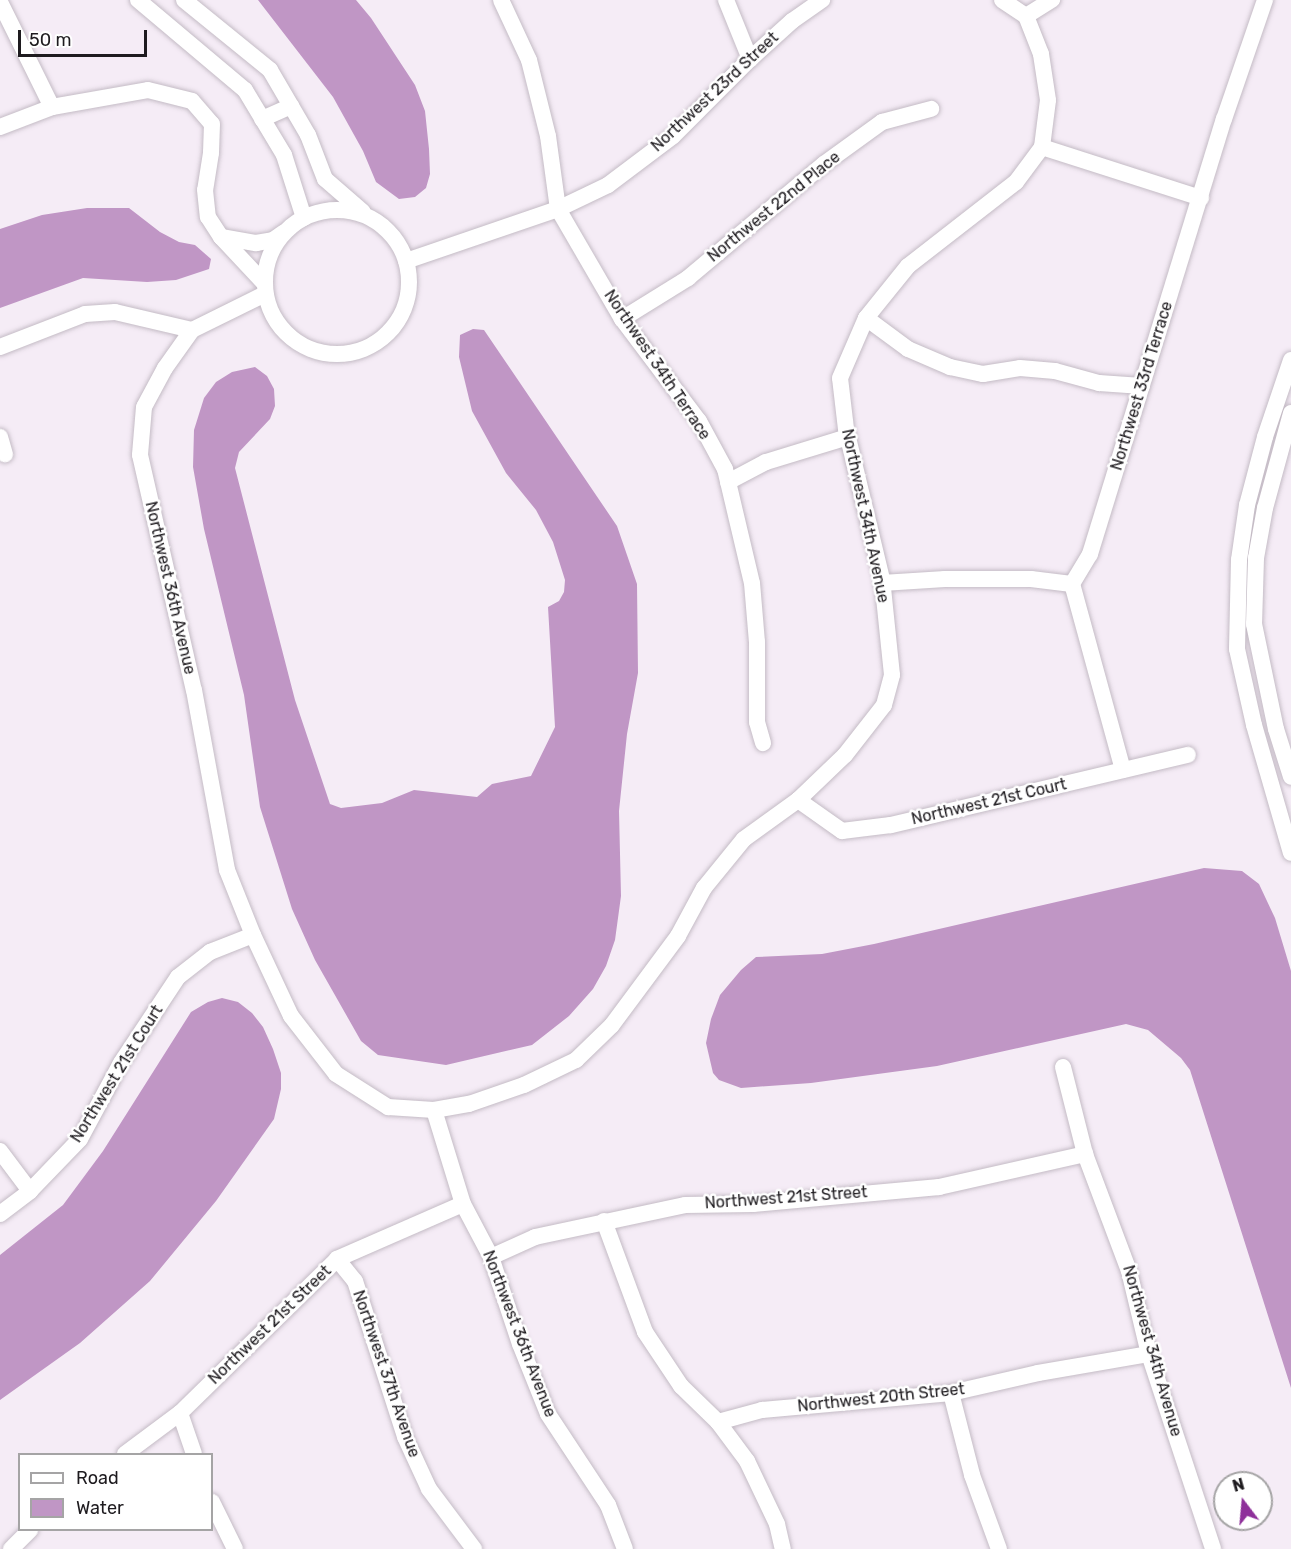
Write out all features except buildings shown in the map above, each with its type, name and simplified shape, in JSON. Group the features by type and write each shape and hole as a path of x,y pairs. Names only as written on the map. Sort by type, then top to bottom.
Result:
{"street":[{"path":"138,0 245,90 284,156 303,218"},
{"path":"184,0 270,70 308,135 325,179 339,194 394,238 406,261 409,281 406,301 398,320 384,336 365,348 342,354 318,352 299,344 283,331 272,314 265,289 266,264 274,246 285,231"},
{"name":"Northwest 34th Terrace","path":"501,0 529,60 548,136 558,209 622,319 699,421 725,469 752,583 758,642 757,722 763,743"},
{"path":"726,0 750,59"},
{"name":"Northwest 23rd Street","path":"406,261 558,209 608,185 673,136 750,59 792,21 822,0"},
{"path":"1002,0 1026,16 1041,54 1048,100 1042,147 1201,198"},
{"path":"1026,16 1052,0"},
{"name":"Northwest 33rd Terrace","path":"1071,584 1090,554 1263,0"},
{"path":"0,2 52,107"},
{"path":"0,127 52,107 148,90 192,101 212,124 212,153 205,190 208,217 221,237 265,289"},
{"path":"262,119 291,106"},
{"name":"Northwest 22nd Place","path":"622,319 688,278 824,164 882,122 931,109"},
{"name":"Northwest 34th Avenue","path":"434,1110 469,1104 524,1085 576,1060 612,1025 678,936 704,888 744,839 798,800 845,755 884,705 892,675 882,583 848,437 840,378 866,318 908,266 1016,182 1042,147"},
{"path":"221,237 256,243 273,240 303,218 327,211 352,212 375,221"},
{"name":"Northwest 36th Avenue","path":"253,935 227,870 194,690 140,455 144,407 165,368 192,330 265,289"},
{"path":"0,346 85,315 115,312 192,330"},
{"path":"866,318 908,348 950,367 983,374 1020,368 1055,371 1099,384 1142,386"},
{"path":"1291,360 1264,436 1247,505 1239,560 1237,649 1254,725 1291,853"},
{"path":"1291,413 1265,508 1256,558 1254,624 1276,729 1291,777"},
{"path":"0,437 5,454"},
{"path":"728,482 766,462 848,437"},
{"path":"882,583 945,579 1031,579 1071,584 1123,770"},
{"name":"Northwest 21st Court","path":"798,800 842,831 891,825 1188,755"},
{"path":"253,935 291,1016 336,1074 388,1107 434,1110"},
{"name":"Northwest 21st Court","path":"0,1214 30,1191 80,1139 121,1063 178,977 210,952 253,935"},
{"name":"Northwest 34th Avenue","path":"1064,1066 1086,1154 1130,1271 1149,1354 1213,1549"},
{"name":"Northwest 36th Avenue","path":"434,1110 463,1204 491,1257 520,1344 548,1414 608,1505 624,1549"},
{"path":"0,1151 30,1191"},
{"name":"Northwest 21st Street","path":"491,1257 535,1237 685,1205 753,1204 939,1187 1086,1154"},
{"name":"Northwest 21st Street","path":"128,1453 180,1413 337,1259 463,1204"},
{"path":"604,1221 645,1332 681,1386 718,1422 747,1461 777,1524 783,1549"},
{"name":"Northwest 37th Avenue","path":"337,1259 355,1281 405,1437 429,1489 474,1549"},
{"name":"Northwest 20th Street","path":"718,1422 762,1410 951,1393 1038,1373 1149,1354"},
{"path":"951,1393 972,1475 999,1549"},
{"path":"180,1413 193,1453"},
{"path":"213,1504 235,1549"},
{"path":"11,1549 29,1531"}],"water":[{"path":"258,0 356,0 371,18 415,85 425,111 430,174 426,188 415,197 399,199 376,182 363,151 333,97"},
{"path":"87,208 129,208 160,232 179,242 195,245 211,259 209,269 176,280 147,282 83,278 0,308 0,229 42,215"},
{"path":"473,329 484,330 617,526 637,584 638,673 627,734 619,811 621,896 615,940 606,966 593,989 569,1016 532,1045 446,1065 378,1055 361,1041 315,960 292,909 260,807 244,695 204,529 193,467 194,430 204,398 216,382 232,372 255,367 267,376 274,389 275,406 270,419 239,452 235,468 295,700 330,804 341,808 382,803 414,790 477,797 492,784 531,776 555,727 548,607 559,601 564,592 565,580 553,542 536,510 506,473 472,411 459,357 460,335"},
{"path":"1204,868 1242,871 1259,884 1275,918 1291,971 1291,1388 1190,1070 1181,1058 1148,1030 1126,1024 937,1066 811,1083 741,1088 719,1080 713,1073 706,1043 711,1019 720,995 741,970 756,957 822,954 874,944"},
{"path":"222,998 238,1002 252,1013 263,1027 273,1049 281,1073 281,1089 274,1119 216,1201 150,1281 80,1343 0,1400 0,1255 63,1205 103,1151 191,1012 208,1002"}]}
